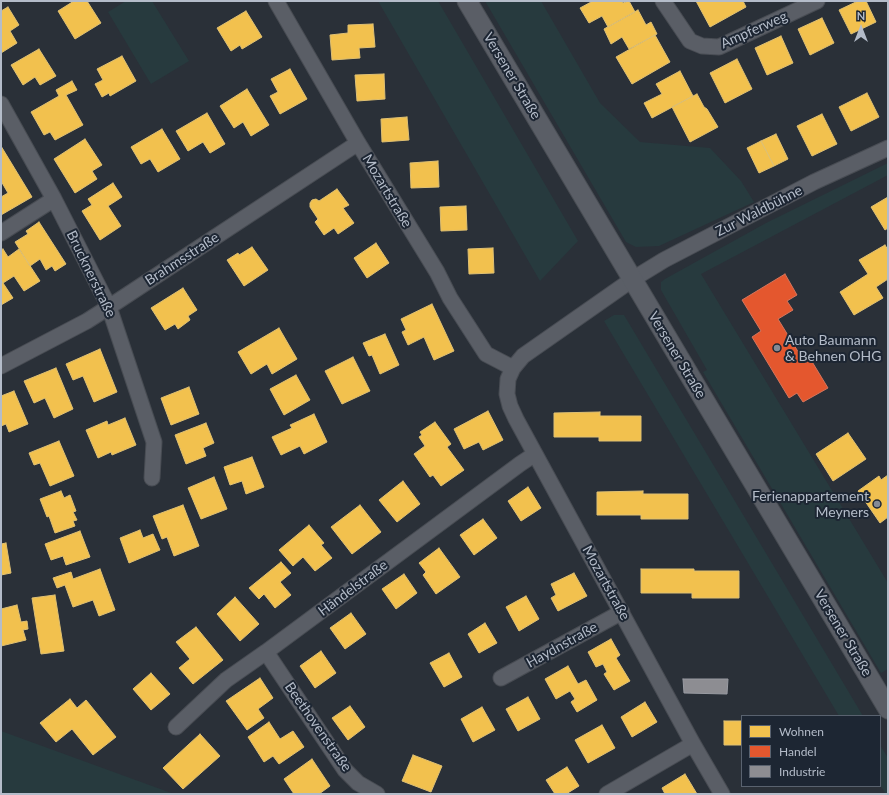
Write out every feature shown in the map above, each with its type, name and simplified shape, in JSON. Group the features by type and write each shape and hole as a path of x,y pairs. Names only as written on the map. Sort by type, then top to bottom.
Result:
{"street":[{"name":"Mozartstraße","path":"276,1 358,143 437,272 450,298 486,354 513,368"},
{"name":"Versener Straße","path":"467,1 888,709"},
{"name":"Ampferweg","path":"663,1 690,41 702,46 719,47 817,1"},
{"name":"Brucknerstraße","path":"1,104 5,119 54,199 109,307 154,442 152,478"},
{"name":"Brahmsstraße","path":"1,366 87,321 358,143"},
{"name":"Zur Waldbühne","path":"633,279 664,260 723,228 814,182 888,148"},
{"path":"1,233 54,199"},
{"name":"Mozartstraße","path":"633,279 523,356 513,368 508,379 506,394 516,419 693,744 722,794"},
{"name":"Händelstraße","path":"176,727 226,680 535,454"},
{"name":"Haydnstraße","path":"501,678 622,612"},
{"name":"Beethovenstraße","path":"266,652 345,770 358,783 378,794"},
{"path":"607,794 693,744"}],"green space":[{"path":"126,1 152,1 189,61 151,84 108,12"},
{"path":"378,1 438,1 578,241 540,281"},
{"path":"485,1 541,1 600,103 640,142 710,148 741,181 754,202 659,246 636,247 626,242"},
{"path":"888,163 888,175 701,274 888,583 888,669 881,673 703,372 707,370 661,290 661,282 766,223"},
{"path":"614,315 624,315 862,715 838,715 604,321"},
{"path":"1,731 174,794 1,794"},
{"path":"881,747 888,758 888,794 886,794 881,786"}],"building: Wohnen":[{"path":"74,1 87,1 101,23 75,39 58,11"},
{"path":"593,1 622,1 623,3 629,1 635,12 608,27 602,16 589,23 580,8"},
{"path":"696,1 743,1 746,7 710,27"},
{"path":"858,1 866,1 876,22 851,34 839,10"},
{"path":"8,7 19,25 10,31 17,43 1,53 1,11"},
{"path":"638,10 646,25 651,22 657,34 629,49 622,37 611,44 604,29"},
{"path":"246,11 262,37 242,49 240,45 231,51 217,28"},
{"path":"822,18 834,43 810,55 798,29"},
{"path":"373,24 375,47 359,48 360,58 332,60 330,35 348,33 348,25"},
{"path":"655,35 670,62 632,84 616,57"},
{"path":"781,36 793,63 767,75 755,48"},
{"path":"39,49 56,76 40,85 35,77 23,85 11,65"},
{"path":"122,56 136,81 110,96 109,93 102,97 95,84 103,80 97,69"},
{"path":"737,59 752,89 725,103 710,73"},
{"path":"290,69 307,99 280,114 270,96 278,92 271,79"},
{"path":"680,71 693,96 652,118 644,103 662,94 656,84"},
{"path":"384,74 385,99 357,101 355,75"},
{"path":"72,81 77,90 66,95 83,125 55,140 50,132 44,135 31,112 59,96 56,90"},
{"path":"247,89 269,125 251,136 243,122 234,128 220,106"},
{"path":"867,93 879,117 851,131 839,107"},
{"path":"697,94 718,127 690,142 672,107"},
{"path":"207,113 225,144 210,153 203,142 188,151 176,131"},
{"path":"822,114 837,144 812,156 797,126"},
{"path":"407,117 409,140 382,142 381,119"},
{"path":"162,129 180,159 158,172 150,159 141,164 131,147"},
{"path":"776,134 788,159 774,166 761,141"},
{"path":"85,139 102,165 92,171 97,179 75,193 54,159"},
{"path":"761,141 774,166 759,173 747,148"},
{"path":"1,146 32,197 1,215 1,197 8,193 1,181"},
{"path":"438,161 439,187 411,188 410,163"},
{"path":"113,183 122,197 108,206 121,226 100,240 82,211 92,205 88,199"},
{"path":"337,189 349,205 343,208 354,223 338,234 334,228 324,235 315,222 318,219 310,207 310,203 312,200 316,199 319,201"},
{"path":"888,197 888,228 885,230 871,207"},
{"path":"466,206 467,230 441,231 440,207"},
{"path":"39,222 66,264 55,271 52,266 46,270 40,259 30,266 15,242 28,234 26,231"},
{"path":"376,243 389,263 367,278 354,258"},
{"path":"885,245 888,250 888,279 876,287 883,298 854,315 840,292 868,274 859,260"},
{"path":"252,247 268,270 244,286 227,260"},
{"path":"493,248 494,273 469,274 468,249"},
{"path":"3,249 8,257 19,249 40,281 24,291 14,276 3,283 1,280 1,250"},
{"path":"1,280 13,298 1,305"},
{"path":"183,288 197,310 188,316 190,320 178,329 175,324 165,330 151,308"},
{"path":"432,304 454,351 434,360 424,337 408,345 402,332 406,330 401,319"},
{"path":"279,328 297,359 272,374 267,364 251,374 238,352"},
{"path":"385,334 399,365 380,374 372,355 369,356 363,343"},
{"path":"100,349 117,392 94,402 83,376 73,380 66,364"},
{"path":"353,357 370,391 342,404 325,371"},
{"path":"56,368 73,409 54,418 45,398 34,403 24,381"},
{"path":"296,375 310,400 284,415 270,389"},
{"path":"189,387 199,414 171,425 161,398"},
{"path":"14,391 28,424 9,432 6,424 1,426 1,396"},
{"path":"488,411 503,440 483,450 479,442 464,449 454,429"},
{"path":"600,412 600,416 641,416 641,441 599,441 599,437 554,437 554,413"},
{"path":"314,414 327,442 304,454 300,446 281,455 272,437 292,428 290,425"},
{"path":"125,418 136,445 112,455 111,452 98,458 86,430 107,421 108,425"},
{"path":"435,422 451,444 447,447 464,470 441,486 433,475 430,477 414,454 425,446 419,437 422,435 420,432"},
{"path":"206,423 214,443 203,448 206,456 186,464 175,435"},
{"path":"848,433 866,459 833,481 816,454"},
{"path":"59,441 74,476 50,486 40,463 34,465 29,453"},
{"path":"252,457 264,487 246,494 242,481 230,485 224,467"},
{"name":"Ferienappartement Meyners","path":"888,475 888,517 880,523 858,491 879,476 881,480"},
{"path":"214,477 227,509 201,519 188,488"},
{"path":"403,481 420,504 397,522 379,500"},
{"path":"528,487 541,508 521,521 508,501"},
{"path":"61,491 64,498 70,495 76,511 73,512 77,520 73,521 75,526 55,533 49,516 47,517 40,499"},
{"path":"643,491 643,494 688,494 688,519 641,519 641,515 597,515 597,492"},
{"path":"183,505 199,546 174,556 167,537 162,539 153,516"},
{"path":"360,505 381,532 352,554 331,527"},
{"path":"483,519 497,538 474,555 460,535"},
{"path":"309,525 324,543 321,545 332,558 315,571 303,557 293,566 279,550"},
{"path":"140,530 143,538 153,534 160,550 129,563 120,538"},
{"path":"80,531 90,557 66,565 63,556 51,560 45,544"},
{"path":"6,543 11,573 1,575 1,544"},
{"path":"439,548 460,577 436,594 423,575 426,572 419,563"},
{"path":"281,562 291,573 280,582 291,595 275,608 264,594 259,599 249,588"},
{"path":"100,569 115,610 99,616 93,600 73,607 65,585 57,588 53,578 71,572 73,579"},
{"path":"641,569 739,571 739,598 692,598 692,593 641,593"},
{"path":"574,573 587,596 558,611 551,598 556,595 551,584"},
{"path":"404,574 417,593 396,609 382,589"},
{"path":"55,595 64,651 41,654 32,598"},
{"path":"526,596 539,619 519,631 506,607"},
{"path":"235,597 259,624 240,641 217,614"},
{"path":"17,605 21,622 27,621 28,629 23,630 26,640 1,646 1,609"},
{"path":"351,613 366,634 345,649 330,628"},
{"path":"485,623 497,643 479,653 468,634"},
{"path":"196,627 223,660 193,684 179,668 190,659 176,642"},
{"path":"611,639 620,655 616,658 630,681 614,690 604,674 607,672 603,664 596,667 588,652"},
{"path":"321,651 336,673 315,688 300,666"},
{"path":"449,653 462,677 444,687 430,663"},
{"path":"568,666 578,684 586,680 597,700 577,712 571,702 575,699 570,691 556,699 545,679"},
{"path":"151,673 170,694 151,710 133,689"},
{"path":"260,678 273,698 258,709 264,718 247,730 226,701"},
{"path":"528,697 540,719 518,731 506,709"},
{"path":"70,699 77,708 86,700 116,737 93,755 72,729 56,742 40,723"},
{"path":"645,702 657,722 632,737 621,717"},
{"path":"350,706 365,727 348,740 332,718"},
{"path":"482,707 495,730 473,742 461,719"},
{"path":"724,721 741,721 741,745 724,745"},
{"path":"269,722 280,739 293,731 304,747 279,764 273,756 264,762 248,737"},
{"path":"602,725 615,748 588,763 575,740"},
{"path":"200,734 220,756 183,789 163,768"},
{"path":"413,755 442,766 431,792 402,781"},
{"path":"312,759 330,786 319,794 294,794 284,779"},
{"path":"567,767 579,786 566,794 555,794 546,780"},
{"path":"685,774 697,794 665,794 662,788"}],"building: Handel":[{"name":"Auto Baumann & Behnen OHG","path":"785,274 797,295 787,301 793,310 778,319 805,363 811,360 828,388 803,402 797,393 789,398 752,337 761,331 742,300"}],"building: Industrie":[{"path":"683,679 728,679 727,694 684,693"}],"place":[{"name":"Auto Baumann & Behnen OHG","path":"777,348"},
{"name":"Ferienappartement Meyners","path":"877,504"}]}
